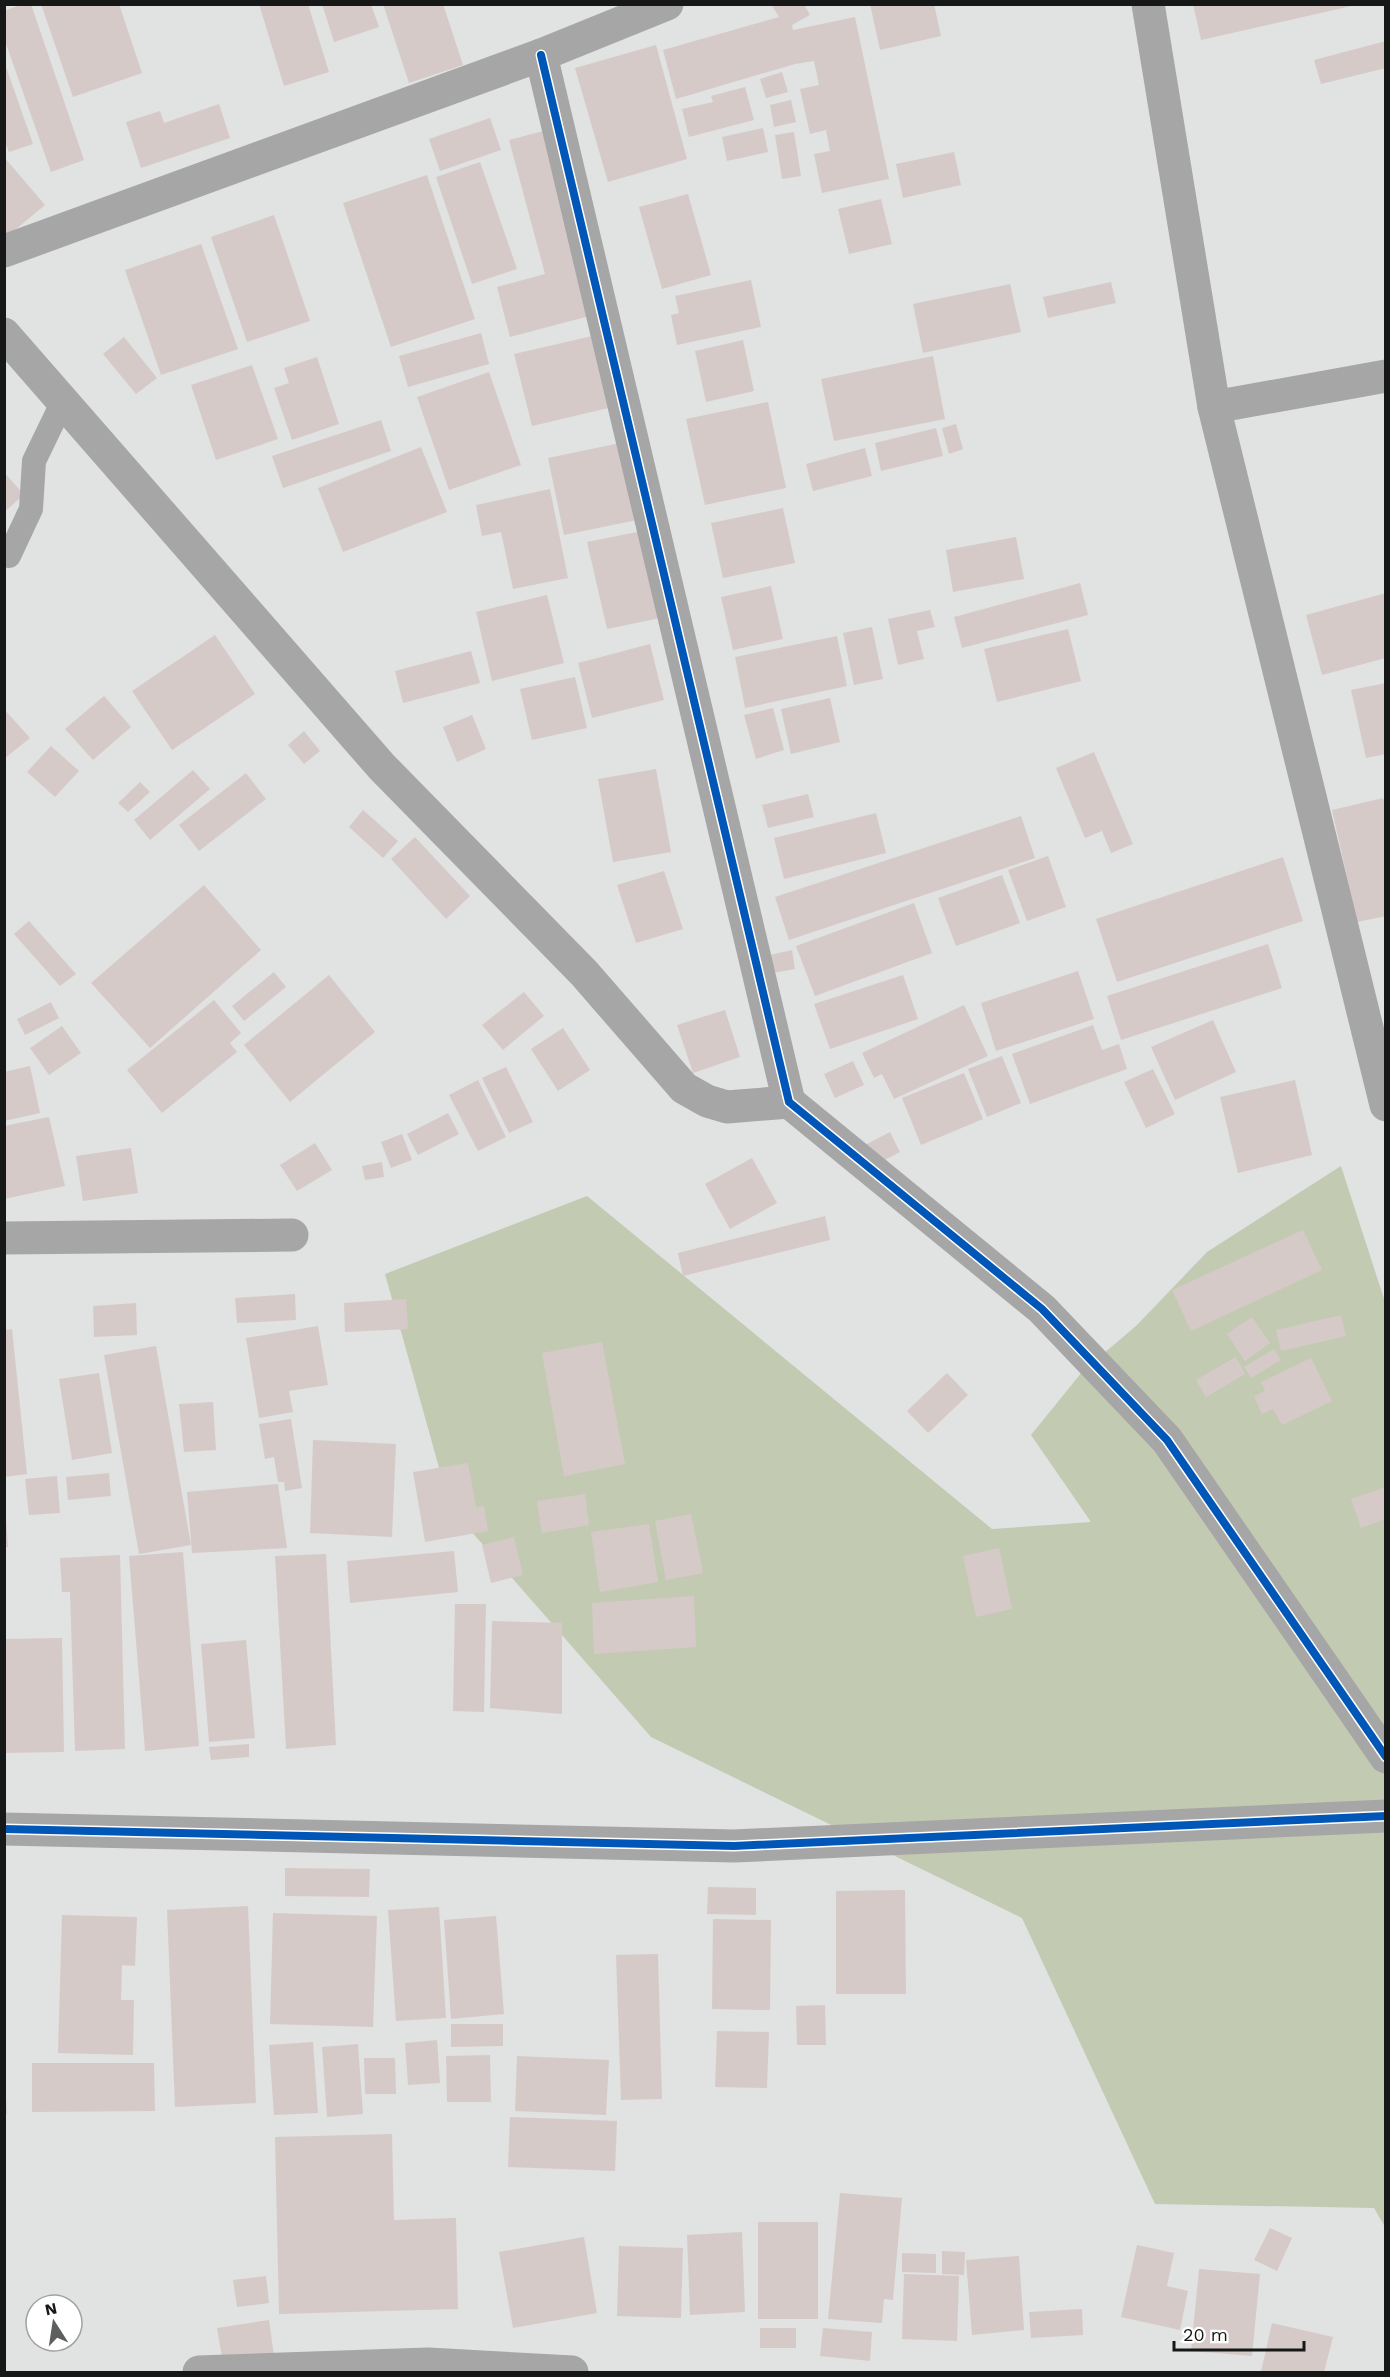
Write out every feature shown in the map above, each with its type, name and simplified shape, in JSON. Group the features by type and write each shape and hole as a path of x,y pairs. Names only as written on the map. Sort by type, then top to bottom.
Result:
{"street":[{"path":"4,251 541,55 667,4"},
{"path":"1148,4 1214,407 1386,1105"},
{"path":"541,55 789,1102 1042,1309 1167,1440 1386,1757"},
{"path":"4,334 382,767 584,974 684,1088 707,1101 727,1107 789,1102"},
{"path":"1214,407 1386,376"},
{"path":"4,1238 292,1235"},
{"path":"4,1829 734,1846 1386,1816"},
{"path":"199,2373 428,2364 572,2373"}],"lane":[{"path":"9,556 31,509 34,461 63,401"}],"green space":[{"path":"1341,1166 1386,1305 1385,2227 1374,2208 1155,2204 1022,1918 651,1737 450,1507 385,1274 587,1196 992,1529 1091,1522 1031,1435 1082,1372 1137,1325 1207,1252"}],"building":[{"path":"23,4 31,4 84,160 51,172 4,38 4,11"},
{"path":"41,4 119,4 142,73 73,97"},
{"path":"259,4 308,4 329,72 284,86"},
{"path":"322,4 371,4 379,27 334,42"},
{"path":"383,4 443,4 463,65 409,83"},
{"path":"771,4 804,4 810,15 792,25 793,30 855,17 889,179 822,193 814,154 830,151 826,130 810,134 800,89 819,85 814,61 795,64 676,99 663,50 779,17"},
{"path":"870,4 934,4 941,36 880,50"},
{"path":"1193,4 1356,4 1356,5 1201,40"},
{"path":"1386,41 1386,68 1321,84 1314,60"},
{"path":"656,45 687,159 608,182 575,68"},
{"path":"4,61 33,144 9,152 4,140"},
{"path":"782,72 788,92 766,98 760,79"},
{"path":"745,87 754,120 689,137 682,109 713,102 711,96"},
{"path":"791,100 796,122 774,127 770,105"},
{"path":"219,104 230,138 141,168 126,122 160,111 164,123"},
{"path":"490,118 501,150 440,171 429,139"},
{"path":"763,128 768,152 727,161 722,137"},
{"path":"551,129 601,313 510,337 497,287 545,274 509,140"},
{"path":"794,132 801,176 782,179 775,135"},
{"path":"954,152 961,185 903,198 896,164"},
{"path":"4,157 45,205 4,239"},
{"path":"480,162 517,269 472,284 436,177"},
{"path":"427,175 475,319 391,347 343,203"},
{"path":"688,194 711,275 662,289 639,207"},
{"path":"881,199 892,244 849,254 838,209"},
{"path":"274,215 310,321 247,342 211,237"},
{"path":"201,244 238,349 161,375 125,270"},
{"path":"751,280 761,327 677,345 671,315 679,313 675,296"},
{"path":"1111,282 1116,303 1048,318 1043,297"},
{"path":"1010,284 1021,332 923,353 913,304"},
{"path":"481,333 489,364 408,387 399,356"},
{"path":"601,334 617,406 532,426 514,354"},
{"path":"124,337 157,378 136,394 103,354"},
{"path":"743,340 754,391 706,402 695,351"},
{"path":"933,356 945,419 834,441 821,379"},
{"path":"317,357 339,424 292,440 274,388 289,383 284,368"},
{"path":"252,365 278,439 216,460 191,385"},
{"path":"489,372 521,465 449,490 417,397"},
{"path":"768,402 786,488 705,505 686,419"},
{"path":"381,420 391,451 283,488 272,456"},
{"path":"956,424 963,449 949,454 942,428"},
{"path":"936,428 943,456 881,471 875,443"},
{"path":"625,442 642,519 564,535 548,458"},
{"path":"421,447 447,512 343,552 318,488"},
{"path":"865,448 872,476 813,491 806,464"},
{"path":"4,472 24,495 4,512"},
{"path":"550,489 568,578 513,589 501,532 482,536 476,505"},
{"path":"783,508 795,563 723,578 711,523"},
{"path":"647,530 665,617 607,629 587,542"},
{"path":"1016,537 1024,579 953,592 946,550"},
{"path":"1080,583 1088,615 962,648 954,617"},
{"path":"771,586 783,639 733,650 721,597"},
{"path":"1386,593 1386,658 1322,675 1306,615"},
{"path":"547,595 564,663 492,681 476,612"},
{"path":"930,610 935,627 917,631 924,659 898,665 888,619"},
{"path":"872,627 883,679 854,685 843,633"},
{"path":"1068,629 1081,681 997,702 984,649"},
{"path":"215,635 255,694 172,750 132,691"},
{"path":"837,636 847,686 745,708 735,657"},
{"path":"650,644 664,700 592,718 578,663"},
{"path":"471,651 480,683 403,703 395,671"},
{"path":"575,677 587,728 532,740 520,689"},
{"path":"1386,683 1386,754 1366,758 1351,690"},
{"path":"104,696 131,727 93,760 65,729"},
{"path":"830,698 840,742 791,754 781,709"},
{"path":"773,708 784,750 756,759 744,715"},
{"path":"4,709 30,738 4,759"},
{"path":"472,715 486,749 457,762 443,727"},
{"path":"304,731 320,751 304,764 288,745"},
{"path":"51,746 79,771 55,797 27,772"},
{"path":"1094,752 1133,844 1111,853 1102,831 1085,838 1056,768"},
{"path":"656,769 671,852 613,862 598,779"},
{"path":"193,770 210,789 150,840 134,820"},
{"path":"246,773 266,799 199,851 179,825"},
{"path":"140,782 150,792 128,812 118,803"},
{"path":"808,794 814,817 768,828 762,805"},
{"path":"1383,798 1386,809 1386,916 1357,922 1332,810"},
{"path":"363,810 398,841 383,858 349,827"},
{"path":"876,813 886,853 784,879 774,838"},
{"path":"1021,816 1035,858 789,940 775,897"},
{"path":"415,837 470,896 446,919 391,859"},
{"path":"1048,856 1066,907 1027,921 1008,870"},
{"path":"1283,857 1303,921 1117,982 1096,919"},
{"path":"664,871 683,929 636,943 617,885"},
{"path":"1002,875 1020,923 956,946 938,898"},
{"path":"204,885 261,950 150,1048 91,983"},
{"path":"914,903 932,953 815,996 796,946"},
{"path":"29,921 76,974 60,986 14,934"},
{"path":"1268,944 1282,988 1121,1040 1107,996"},
{"path":"792,950 795,969 773,973 770,955"},
{"path":"1078,971 1094,1019 996,1051 981,1003"},
{"path":"274,972 286,987 244,1021 232,1006"},
{"path":"329,975 375,1032 290,1102 244,1045"},
{"path":"903,975 918,1019 830,1049 814,1004"},
{"path":"524,992 544,1016 503,1050 482,1025"},
{"path":"214,1000 241,1033 230,1043 237,1052 162,1113 127,1070"},
{"path":"51,1002 59,1018 25,1035 17,1019"},
{"path":"964,1005 988,1056 894,1099 882,1074 874,1078 862,1053"},
{"path":"725,1010 740,1057 693,1073 677,1025"},
{"path":"1213,1020 1236,1072 1175,1100 1151,1047"},
{"path":"1093,1025 1102,1050 1119,1044 1127,1069 1030,1104 1012,1054"},
{"path":"62,1026 81,1053 49,1075 30,1048"},
{"path":"563,1028 590,1070 558,1091 531,1049"},
{"path":"1002,1056 1021,1103 987,1117 968,1069"},
{"path":"853,1061 864,1085 835,1098 824,1074"},
{"path":"30,1066 40,1113 4,1121 4,1072"},
{"path":"506,1067 533,1122 509,1133 482,1078"},
{"path":"1153,1069 1175,1114 1146,1128 1124,1082"},
{"path":"964,1073 983,1119 921,1145 902,1098"},
{"path":"478,1080 506,1137 478,1151 449,1095"},
{"path":"1295,1080 1312,1155 1238,1173 1220,1097"},
{"path":"448,1113 459,1134 418,1155 407,1134"},
{"path":"49,1117 65,1186 4,1199 4,1126"},
{"path":"890,1132 900,1152 875,1165 865,1145"},
{"path":"402,1134 412,1160 391,1168 381,1142"},
{"path":"315,1143 332,1170 297,1191 280,1165"},
{"path":"131,1148 138,1193 83,1201 76,1156"},
{"path":"752,1158 777,1203 730,1229 705,1184"},
{"path":"382,1162 384,1177 365,1180 362,1166"},
{"path":"825,1216 830,1240 683,1276 678,1253"},
{"path":"1303,1230 1322,1270 1191,1331 1172,1290"},
{"path":"295,1294 296,1320 237,1323 235,1298"},
{"path":"406,1299 408,1329 345,1332 344,1303"},
{"path":"136,1303 137,1335 94,1337 93,1306"},
{"path":"1341,1315 1346,1336 1281,1351 1276,1330"},
{"path":"1252,1317 1270,1343 1245,1361 1227,1334"},
{"path":"318,1326 328,1385 289,1391 293,1412 259,1418 246,1338"},
{"path":"12,1329 27,1474 4,1477 4,1330"},
{"path":"602,1342 625,1464 564,1476 542,1353"},
{"path":"156,1346 191,1545 139,1554 104,1355"},
{"path":"1274,1349 1281,1360 1251,1378 1244,1367"},
{"path":"1236,1357 1245,1374 1206,1397 1196,1380"},
{"path":"1311,1358 1332,1401 1282,1425 1273,1409 1262,1414 1254,1396 1265,1391 1261,1382"},
{"path":"99,1373 112,1453 72,1460 59,1379"},
{"path":"947,1373 968,1395 928,1433 907,1411"},
{"path":"213,1402 216,1450 184,1452 179,1404"},
{"path":"291,1419 302,1488 285,1491 284,1482 278,1482 274,1457 265,1459 259,1424"},
{"path":"313,1440 396,1444 392,1537 310,1533"},
{"path":"468,1463 476,1507 484,1506 488,1531 425,1542 413,1472"},
{"path":"109,1473 111,1496 68,1500 66,1477"},
{"path":"57,1476 60,1513 29,1515 25,1479"},
{"path":"278,1484 287,1548 192,1553 187,1492"},
{"path":"1386,1487 1386,1519 1361,1528 1351,1499"},
{"path":"585,1494 589,1525 542,1533 537,1501"},
{"path":"691,1514 703,1573 666,1580 655,1521"},
{"path":"4,1518 6,1518 8,1547 4,1548"},
{"path":"649,1524 658,1582 600,1592 591,1532"},
{"path":"514,1537 523,1575 491,1583 482,1545"},
{"path":"999,1548 1012,1609 976,1617 963,1556"},
{"path":"454,1551 458,1592 350,1603 347,1561"},
{"path":"183,1552 199,1746 145,1751 129,1556"},
{"path":"326,1554 336,1745 286,1749 275,1556"},
{"path":"120,1555 125,1749 75,1751 70,1592 62,1592 60,1558"},
{"path":"694,1596 696,1647 594,1654 592,1603"},
{"path":"455,1604 486,1604 484,1712 453,1711"},
{"path":"492,1621 562,1623 562,1714 490,1708"},
{"path":"62,1638 64,1752 4,1753 4,1639"},
{"path":"246,1640 255,1738 209,1742 201,1644"},
{"path":"249,1744 249,1757 211,1760 209,1747"},
{"path":"285,1868 370,1869 369,1897 285,1896"},
{"path":"708,1887 756,1888 756,1915 707,1914"},
{"path":"905,1890 906,1994 836,1994 836,1891"},
{"path":"248,1906 256,2103 175,2107 167,1910"},
{"path":"439,1907 446,2018 396,2021 388,1910"},
{"path":"273,1913 377,1916 373,2027 270,2024"},
{"path":"62,1915 137,1917 135,1966 122,1965 121,2000 134,2000 133,2055 58,2053"},
{"path":"496,1916 504,2014 451,2019 444,1920"},
{"path":"713,1919 771,1920 770,2010 712,2009"},
{"path":"658,1954 662,2099 621,2100 616,1955"},
{"path":"825,2005 826,2045 797,2045 796,2006"},
{"path":"451,2024 503,2024 503,2046 451,2047"},
{"path":"717,2031 769,2032 767,2088 715,2087"},
{"path":"437,2040 440,2083 408,2085 405,2043"},
{"path":"313,2042 318,2113 274,2115 269,2045"},
{"path":"358,2044 363,2114 327,2117 322,2047"},
{"path":"490,2055 491,2102 447,2102 446,2056"},
{"path":"517,2056 609,2060 606,2115 515,2111"},
{"path":"364,2058 395,2058 396,2094 365,2094"},
{"path":"32,2063 154,2063 155,2111 32,2112"},
{"path":"4,2097 6,2097 7,2114 4,2114"},
{"path":"510,2117 617,2121 615,2171 508,2167"},
{"path":"392,2134 394,2220 456,2218 458,2309 279,2314 275,2137"},
{"path":"840,2193 902,2198 893,2300 884,2299 882,2323 828,2319"},
{"path":"758,2222 818,2222 818,2319 758,2319"},
{"path":"1270,2228 1292,2238 1277,2271 1254,2260"},
{"path":"742,2232 745,2312 690,2315 687,2235"},
{"path":"584,2237 597,2313 513,2328 499,2252"},
{"path":"1137,2245 1174,2253 1167,2286 1188,2291 1180,2330 1121,2317"},
{"path":"619,2246 683,2248 681,2318 617,2316"},
{"path":"942,2251 965,2252 964,2275 942,2274"},
{"path":"902,2253 936,2254 936,2273 902,2272"},
{"path":"1019,2256 1024,2330 972,2335 966,2260"},
{"path":"1199,2269 1260,2274 1252,2356 1191,2351"},
{"path":"904,2274 959,2276 957,2341 902,2339"},
{"path":"266,2276 269,2303 237,2307 233,2280"},
{"path":"1082,2309 1083,2335 1031,2338 1029,2312"},
{"path":"269,2320 274,2356 223,2363 217,2328"},
{"path":"1272,2323 1333,2337 1324,2372 1261,2372"},
{"path":"760,2328 796,2328 796,2348 760,2348"},
{"path":"823,2328 872,2332 870,2361 820,2356"}],"cycle path":[{"path":"541,55 789,1102 1042,1309 1167,1440 1386,1757"},
{"path":"4,1829 734,1846 1386,1816"}]}
